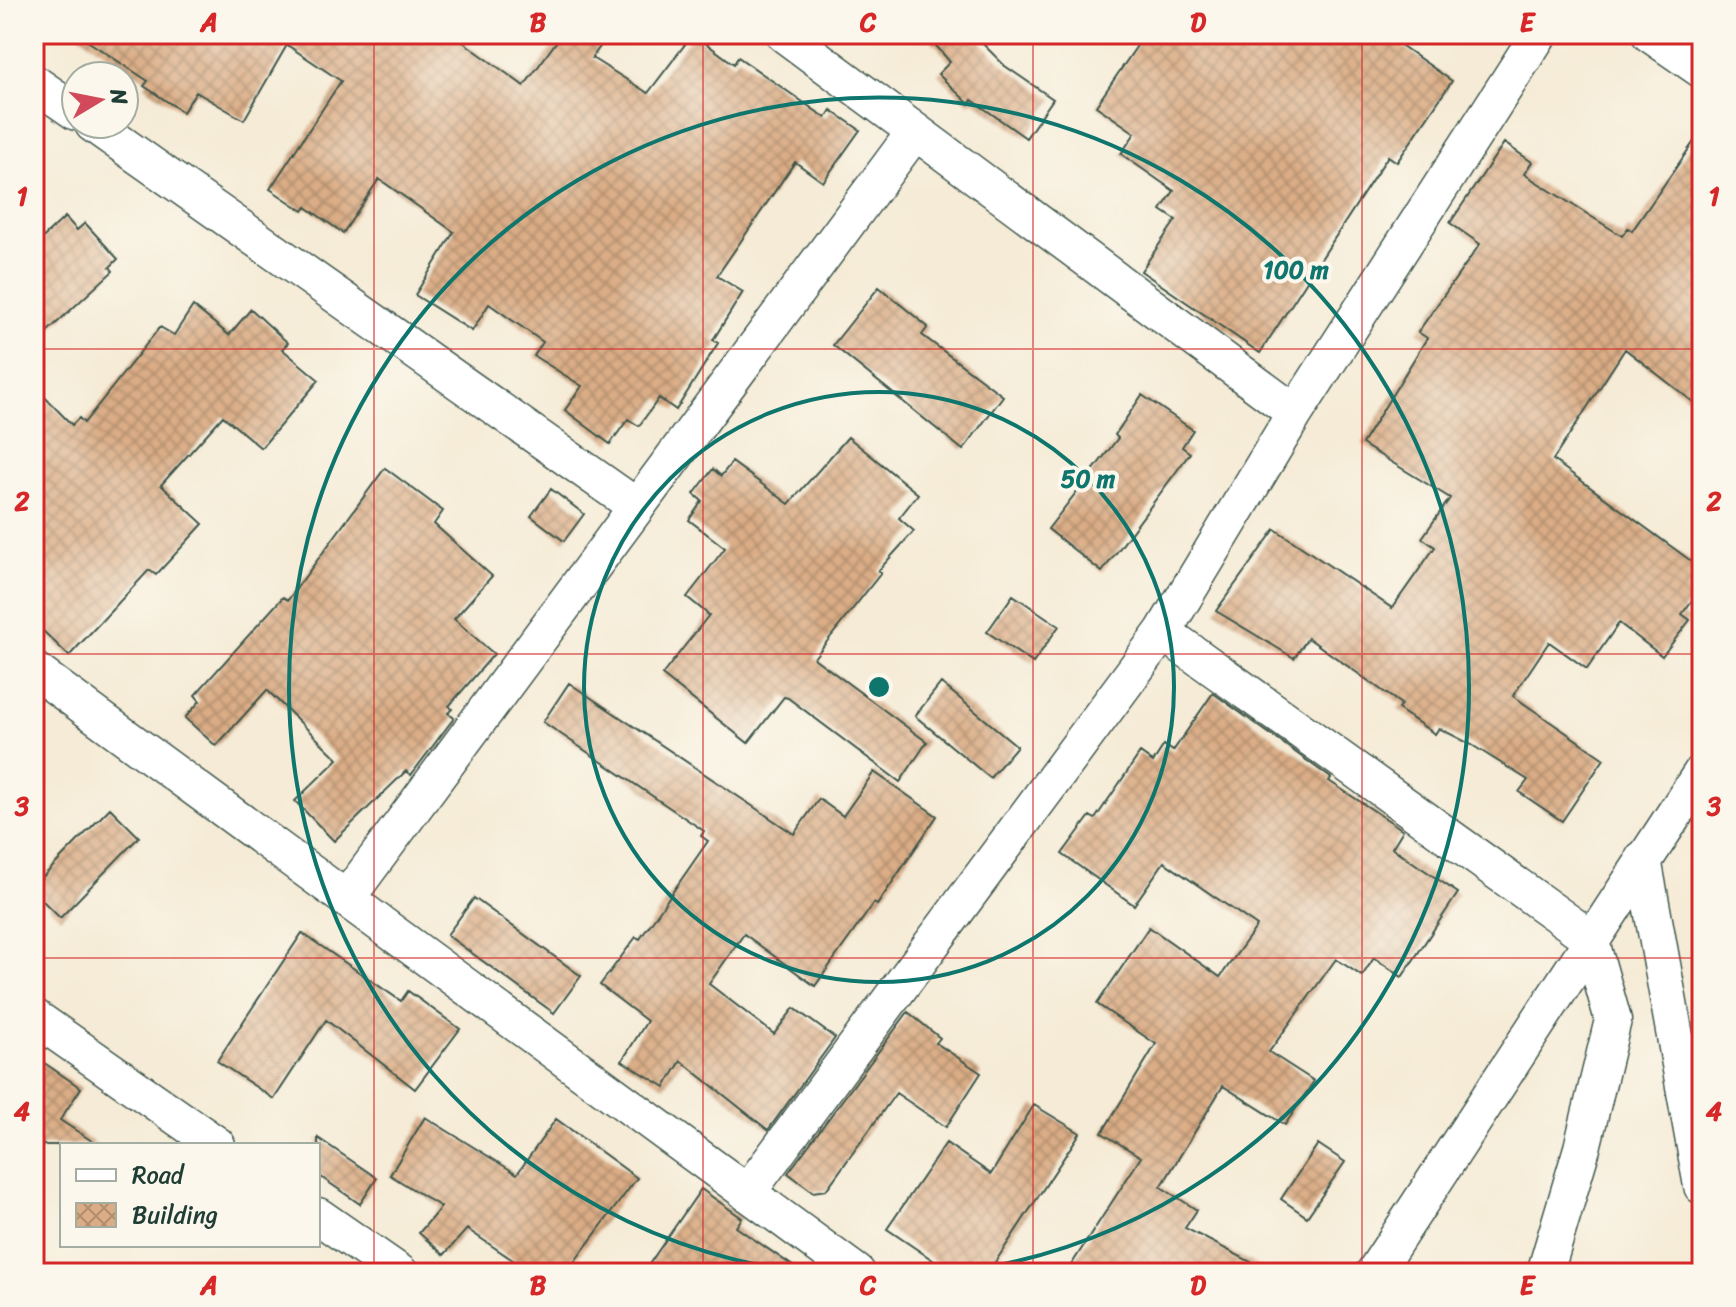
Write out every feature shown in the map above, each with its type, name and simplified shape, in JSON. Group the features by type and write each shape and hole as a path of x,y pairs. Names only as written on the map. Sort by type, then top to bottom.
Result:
{"street":[{"path":"784,34 1295,413"},
{"path":"747,1193 1163,632 1295,413 1539,34"},
{"path":"1650,34 1702,70"},
{"path":"34,83 60,101"},
{"path":"346,899 914,133"},
{"path":"116,140 637,507"},
{"path":"1163,632 1590,938 1613,1020 1582,1148 1545,1273"},
{"path":"34,670 857,1273"},
{"path":"1374,1273 1590,938 1702,772"},
{"path":"1643,859 1702,1186"},
{"path":"34,1017 214,1143"},
{"path":"320,1217 400,1273"}],"building":[{"path":"77,34 452,34 524,86 562,34 609,34 592,58 648,93 693,34 734,64 738,57 826,118 831,110 860,130 823,182 795,162 717,276 743,292 713,340 718,343 676,410 659,398 639,426 628,419 610,444 565,410 582,386 534,356 543,342 489,304 472,331 415,295 454,232 379,179 343,233 306,207 303,211 270,189 341,81 287,45 244,120 196,92 183,112 144,86 148,81 140,76 140,60 116,60"},
{"path":"926,34 973,34 1005,66 1053,99 1026,138 972,100 969,104 938,74 950,62"},
{"path":"1145,34 1385,34 1452,81 1397,162 1388,156 1260,353 1141,271 1176,220 1161,210 1174,191 1121,154 1135,133 1096,106"},
{"path":"1702,130 1702,409 1625,349 1553,460 1702,569 1702,587 1682,614 1690,620 1662,656 1619,623 1587,669 1549,642 1513,696 1604,759 1562,821 1519,792 1528,780 1439,728 1435,734 1398,709 1401,704 1308,638 1294,658 1216,611 1275,529 1392,608 1435,547 1422,538 1450,498 1362,444 1427,338 1418,332 1480,244 1450,223 1504,143 1532,162 1524,174 1622,236 1628,228 1632,231"},
{"path":"65,217 77,230 85,223 118,259 110,267 113,271 34,344 34,246"},
{"path":"879,287 928,327 922,335 1003,396 963,450 833,345"},
{"path":"193,306 229,335 251,309 288,343 282,349 319,380 261,448 223,416 161,485 203,524 156,575 149,570 69,656 34,622 34,386 72,425 79,418 84,423 160,327 174,335"},
{"path":"1142,395 1193,430 1182,447 1190,453 1102,572 1048,529 1118,438 1115,435"},
{"path":"848,437 918,494 899,518 914,531 878,571 881,573 814,658 927,742 900,782 788,698 784,697 748,743 662,675 709,615 687,597 725,548 689,520 702,501 694,494 713,469 721,476 732,462 789,504"},
{"path":"385,468 443,511 434,524 492,576 454,619 494,654 449,706 452,709 448,713 454,718 411,775 406,771 334,841 295,801 338,759 267,690 216,746 185,718 200,701 195,695 283,597 288,600"},
{"path":"551,489 584,514 564,541 531,516"},
{"path":"1013,595 1059,626 1033,663 987,632"},
{"path":"569,683 794,834 819,799 843,816 874,772 937,816 877,905 874,903 815,986 744,934 709,984 774,1034 794,1008 835,1038 768,1130 681,1061 665,1087 622,1061 647,1021 600,985 636,937 640,939 708,841 701,836 704,831 543,722"},
{"path":"941,683 1017,746 990,778 915,716"},
{"path":"1213,693 1331,778 1329,781 1403,830 1392,848 1458,893 1402,977 1374,958 1362,976 1336,959 1269,1052 1314,1081 1285,1125 1223,1086 1161,1187 1197,1210 1185,1228 1272,1273 1066,1273 1141,1157 1102,1133 1156,1044 1097,1004 1149,927 1220,977 1257,926 1164,862 1134,905 1062,854 1090,816 1095,819 1140,753 1153,762 1164,745 1173,751"},
{"path":"110,808 139,837 60,918 34,892 34,886"},
{"path":"474,898 581,976 554,1013 447,935"},
{"path":"302,933 401,1001 408,991 460,1029 415,1089 326,1020 274,1099 217,1061"},
{"path":"908,1012 940,1038 936,1043 981,1073 946,1127 896,1093 826,1190 813,1192 788,1173"},
{"path":"34,1056 81,1088 60,1120 95,1143 43,1145 34,1159"},
{"path":"1034,1105 1080,1133 988,1273 952,1273 887,1229 946,1143 991,1174"},
{"path":"425,1117 517,1174 556,1119 637,1178 566,1273 532,1273 467,1229 444,1255 419,1233 441,1207 390,1175"},
{"path":"318,1138 377,1178 360,1204 320,1176"},
{"path":"1318,1144 1345,1162 1307,1217 1281,1199"},
{"path":"701,1189 742,1218 736,1227 803,1273 643,1273"}]}
